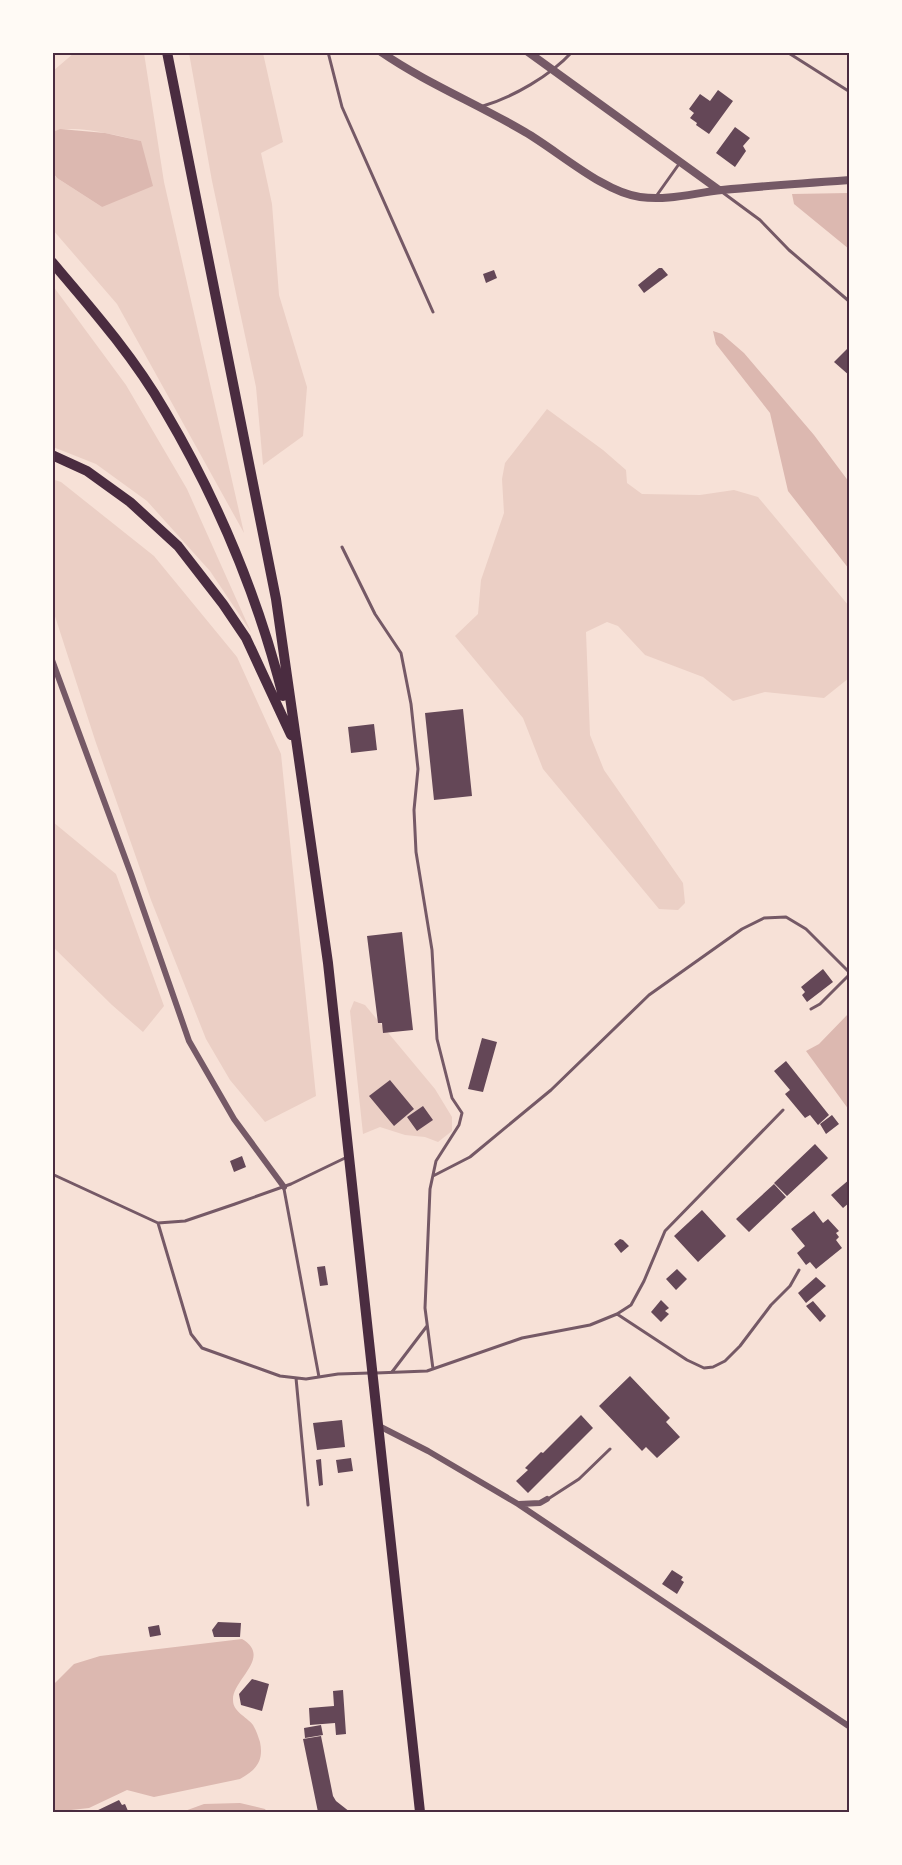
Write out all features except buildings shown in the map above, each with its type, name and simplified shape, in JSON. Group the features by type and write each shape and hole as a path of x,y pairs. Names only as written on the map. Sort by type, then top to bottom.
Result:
{"highway":[{"path":"167,52 276,599 328,963 420,1812"},
{"path":"52,262 112,333 158,400 204,482 234,549 257,614 276,669 296,746"},
{"path":"52,455 87,471 130,502 178,546 246,638 296,746"}],"street":[{"path":"381,52 403,67 481,106 622,193 640,197 670,198 719,190 849,180"},
{"path":"528,53 719,190"},
{"path":"52,660 131,874 189,1041 234,1119 284,1187"},
{"path":"378,1426 428,1451 518,1504 849,1727"},
{"path":"518,1504 540,1503 547,1499"}],"lane":[{"path":"328,52 342,106 433,312"},
{"path":"481,106 505,99 553,70 572,52"},
{"path":"787,52 849,92"},
{"path":"656,198 680,162"},
{"path":"719,190 760,220 789,250 849,302"},
{"path":"342,547 375,614 401,653 411,704 418,769 414,810 416,852 432,950 437,1039 452,1098 462,1113 459,1125 436,1161 430,1189 425,1308 433,1369"},
{"path":"433,1176 470,1157 551,1090 649,995 742,929 764,918 786,917 806,929 849,974 820,1004 811,1009"},
{"path":"158,1223 191,1334 202,1348 280,1376 296,1378 372,1372 427,1371 522,1338 590,1324 617,1314 631,1305 665,1231 783,1110"},
{"path":"52,1174 158,1223 185,1221 284,1187 349,1156"},
{"path":"284,1187 319,1377"},
{"path":"617,1314 687,1360 704,1368 713,1367 740,1346 771,1305 790,1286 799,1270"},
{"path":"392,1372 427,1326"},
{"path":"296,1378 308,1505"},
{"path":"547,1499 579,1479 610,1449"}],"shaded area":[{"path":"74,53 144,53 164,182 244,533 117,304 53,230 52,173 102,207 141,141 83,130 53,132 53,71"},
{"path":"189,53 263,53 283,142 261,153 272,204 279,295 307,387 303,436 263,465 256,387 212,181"},
{"path":"60,129 105,133 141,141 153,186 102,207 57,178 53,173 53,132"},
{"path":"849,193 849,249 794,204 792,194"},
{"path":"53,286 126,385 187,489 251,632 210,571 147,501 96,464 53,447"},
{"path":"713,331 722,334 744,353 814,435 849,482 849,569 788,491 770,413 716,344"},
{"path":"547,409 626,470 627,483 642,494 700,495 734,490 758,497 849,606 849,678 824,698 765,692 733,701 703,677 645,655 618,626 607,622 586,632 590,735 604,770 683,883 685,903 678,910 659,909 543,769 523,718 455,636 478,614 481,580 504,513 502,479 505,463"},
{"path":"52,479 61,482 154,556 237,657 281,754 316,1096 265,1122 230,1080 206,1039 151,900 95,740 53,610"},
{"path":"53,822 116,874 164,1006 143,1032 53,947"},
{"path":"354,1001 365,1005 435,1089 452,1117 452,1131 438,1142 380,1127 363,1134 350,1011"},
{"path":"849,1013 849,1110 806,1051 819,1044"},
{"path":"242,1639 254,1653 253,1661 234,1692 233,1700 237,1711 253,1725 260,1742 260,1760 250,1772 240,1779 154,1797 127,1790 89,1808 53,1812 53,1685 74,1664 100,1656"},
{"path":"240,1803 265,1809 267,1812 182,1812 204,1804"}]}
